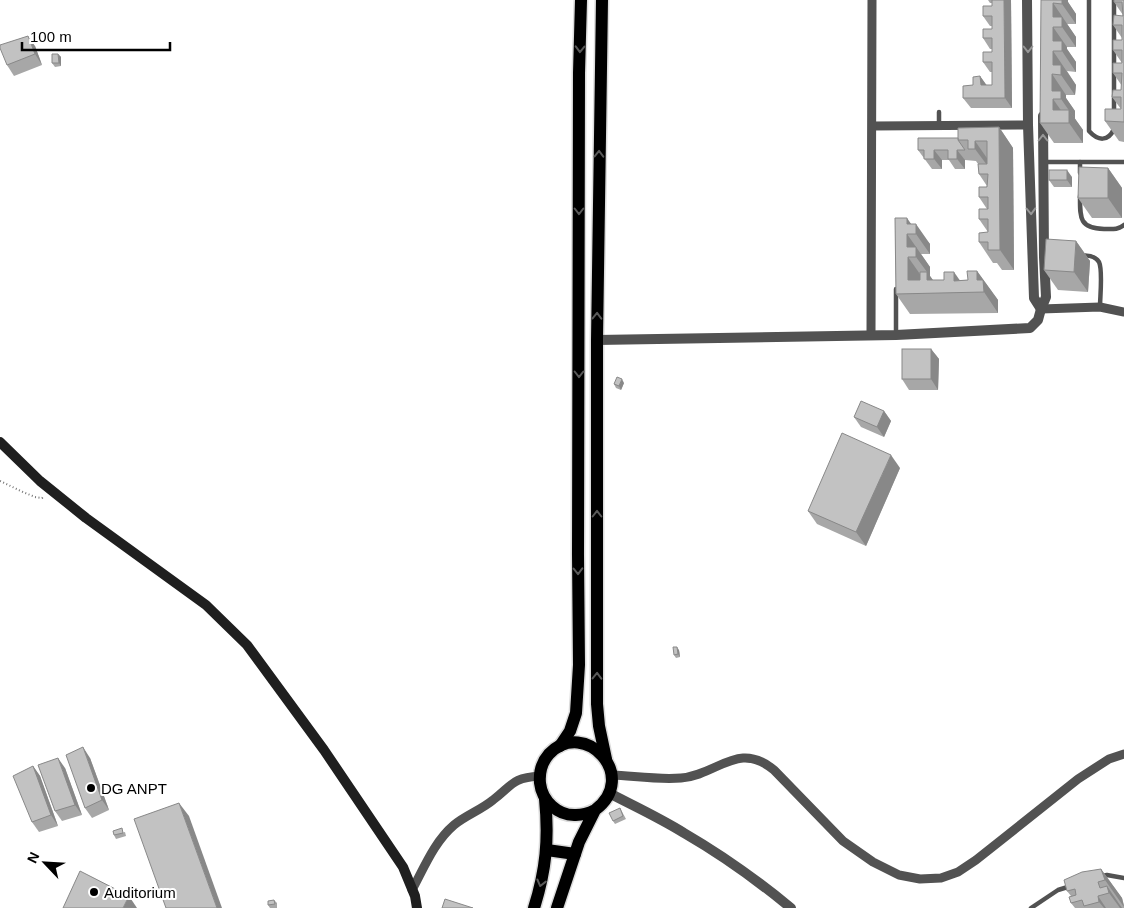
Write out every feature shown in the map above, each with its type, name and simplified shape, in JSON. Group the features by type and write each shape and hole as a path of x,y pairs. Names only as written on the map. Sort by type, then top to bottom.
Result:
{"main road":[{"path":"581,0 579,83 579,666 577,704 574,722 570,731 560,746 548,755 541,768 540,776 542,792 546,799 559,812 568,815 586,814 594,810 603,803 612,784 612,774 606,759 600,732 597,704 597,340 602,0"},
{"path":"0,442 40,481 86,518 206,605 247,645 324,750 403,867 415,896 417,908"},
{"path":"577,704 597,704"},
{"path":"560,746 580,743 599,751 606,759"},
{"path":"534,908 547,850 546,799"},
{"path":"557,908 575,854 594,810"},
{"path":"547,850 575,854"}],"street":[{"path":"871,335 872,0"},
{"path":"1027,0 1028,125 1034,298 1041,308"},
{"path":"597,340 896,335 1030,328 1038,320 1046,297 1048,256 1043,105"},
{"path":"873,126 1028,125"},
{"path":"1041,308 1100,307 1124,312"},
{"path":"612,774 682,778 699,774 732,760 750,758 759,760 774,770 844,841 873,862 899,875 920,879 941,878 958,872 976,860 1078,779 1109,759 1124,754"},
{"path":"412,890 439,841 455,825 486,806 508,786 518,780 540,776"},
{"path":"609,793 659,818 708,847 791,908"}],"lane":[{"path":"1088,0 1089,131 1093,136 1100,139 1110,136 1114,130 1114,0"},
{"path":"939,112 939,126"},
{"path":"1044,162 1124,162"},
{"path":"1080,162 1080,182"},
{"path":"1080,192 1081,218 1086,225 1093,229 1116,230 1124,225"},
{"path":"1078,256 1087,255 1099,262 1101,269 1100,307"},
{"path":"896,279 896,335"},
{"path":"1099,878 1107,875 1124,878"},
{"path":"1031,908 1058,890 1074,885"}],"path":[{"path":"0,481 35,497 42,498 51,490"}],"building":[{"path":"992,0 1004,0 1005,98 963,98 963,86 973,85 973,77 980,76 981,85 992,85 992,62 983,62 983,52 992,52 992,38 983,38 983,29 992,29 992,16 983,16 983,6 992,6"},
{"path":"1041,0 1062,0 1062,4 1053,3 1053,17 1062,17 1062,27 1053,27 1053,41 1062,41 1062,51 1053,51 1053,65 1061,65 1061,75 1052,74 1052,91 1061,91 1061,99 1053,99 1053,110 1069,110 1069,123 1040,123"},
{"path":"1114,0 1124,0 1124,122 1105,121 1105,109 1121,109 1121,97 1112,97 1113,90 1121,90 1122,73 1113,73 1113,63 1122,63 1122,50 1113,50 1113,40 1122,40 1122,25 1113,25 1114,15 1123,16 1122,2 1114,2"},
{"path":"28,36 35,54 7,65 0,45"},
{"path":"52,54 58,54 59,63 52,63"},
{"path":"999,127 1000,250 988,250 988,242 979,242 979,233 988,232 988,219 979,219 979,209 988,209 988,197 979,197 979,187 987,187 988,174 979,174 978,164 987,164 987,141 975,141 975,149 968,149 968,140 958,140 958,128"},
{"path":"918,138 958,138 965,150 957,150 957,159 948,159 948,150 934,150 934,159 924,159 924,150 918,150"},
{"path":"1079,167 1108,168 1108,198 1078,198"},
{"path":"1049,170 1067,170 1067,180 1049,180"},
{"path":"895,218 907,218 907,224 916,224 916,234 907,234 907,247 916,247 916,257 908,257 908,280 920,280 920,272 927,272 927,280 944,280 944,272 954,272 954,281 968,280 967,271 977,271 977,280 983,280 984,292 896,294"},
{"path":"1046,239 1076,241 1074,272 1044,270"},
{"path":"902,349 931,349 931,379 902,379"},
{"path":"617,377 622,379 619,386 614,384"},
{"path":"861,401 884,411 877,427 854,417"},
{"path":"842,433 891,455 856,532 808,511"},
{"path":"673,647 677,647 678,654 674,655"},
{"name":"DG ANPT","path":"83,747 102,800 85,808 66,755"},
{"path":"58,758 75,805 55,811 38,765"},
{"path":"33,766 51,815 32,822 13,776"},
{"path":"179,803 217,908 166,908 134,819"},
{"path":"620,808 623,816 613,821 609,813"},
{"path":"122,828 123,833 114,835 113,831"},
{"path":"1101,869 1105,880 1098,882 1100,888 1107,886 1109,893 1098,896 1099,902 1084,906 1082,900 1071,903 1069,897 1076,895 1075,889 1067,891 1064,880 1082,872"},
{"path":"80,871 129,896 123,908 63,908"},
{"path":"445,899 473,908 442,908"},
{"path":"274,900 275,904 268,905 268,901"}],"place":[{"name":"DG ANPT","path":"91,788"},
{"name":"Auditorium","path":"94,892"}]}
